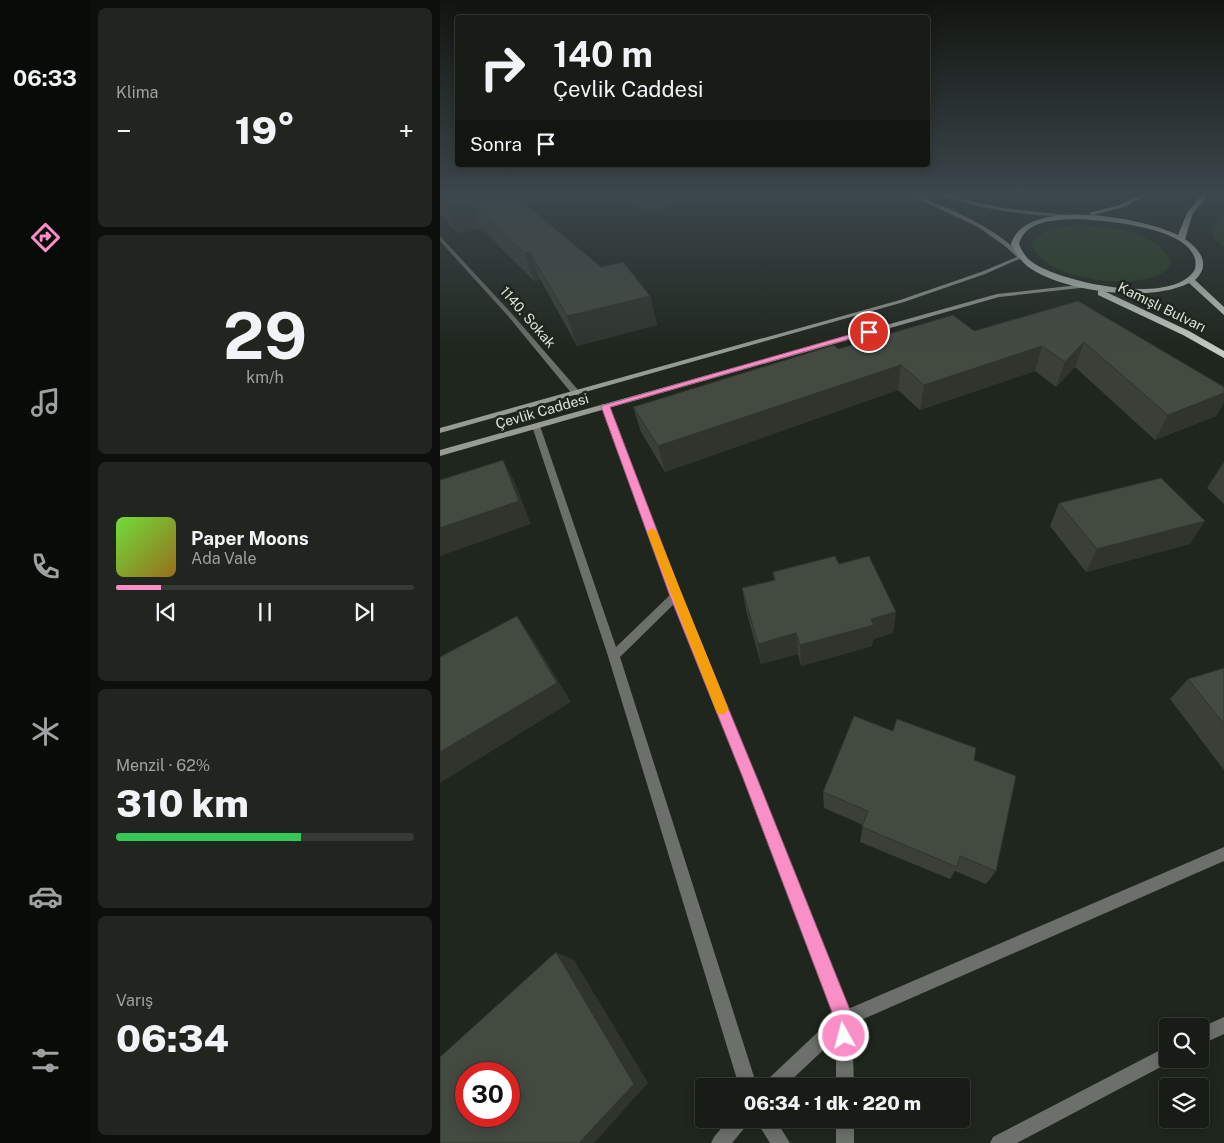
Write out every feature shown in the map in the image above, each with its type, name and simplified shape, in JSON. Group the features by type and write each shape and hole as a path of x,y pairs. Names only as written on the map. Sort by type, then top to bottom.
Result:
{"highway":[{"path":"1016,245 1021,257 1046,273 1087,286 1146,291 1172,287 1190,280 1199,271 1200,261 1194,250 1188,245"},
{"name":"Kamışlı Bulvarı","path":"1190,280 1224,312"},
{"name":"Kamışlı Bulvarı","path":"1087,286 1186,333 1224,356"}],"main road":[{"path":"1009,245 1021,257"},
{"name":"Çevlik Caddesi","path":"440,431 902,301 983,273 1021,257"},
{"name":"Çevlik Caddesi","path":"440,453 999,295 1087,286"}],"street":[{"name":"1140. Sokak","path":"447,245 510,315 576,393"},
{"path":"605,406 676,596 750,778 844,1020 845,1078"},
{"path":"536,426 614,656 746,1078"},
{"path":"614,656 676,596"},
{"path":"782,1078 844,1020 1224,854"},
{"path":"1209,1032 1224,1024"},
{"path":"998,1143 1159,1059"},
{"path":"720,1143 733,1128"},
{"path":"770,1128 781,1143"},
{"path":"845,1128 845,1143"}],"green space":[{"path":"1032,245 1158,245 1171,262 1165,271 1152,277 1134,281 1114,281 1092,279 1072,274 1053,267 1040,257"}],"building":[{"path":"516,245 575,245 601,267 623,262 650,296 567,316 530,252 524,253"},
{"path":"1078,301 1224,387 1224,393 1168,415 1084,342 1065,362 1042,346 924,385 901,365 658,446 633,407 834,345 838,349 953,315 974,331"},
{"path":"503,460 519,501 440,528 440,480"},
{"path":"1161,478 1205,521 1097,549 1059,503"},
{"path":"835,556 839,564 869,556 896,612 871,619 874,625 800,645 796,633 758,644 742,588 775,580 773,572"},
{"path":"517,616 557,683 440,752 440,657"},
{"path":"1224,668 1224,724 1188,679"},
{"path":"854,716 893,731 897,719 976,748 974,760 1016,776 996,871 960,856 957,867 862,827 868,811 823,792"},
{"path":"556,952 634,1084 579,1143 440,1143 440,1057"}],"slow traffic":[{"path":"652,532 722,708"}],"route":[{"path":"844,1036 844,1020 750,778 676,596 605,406 869,332"}]}
